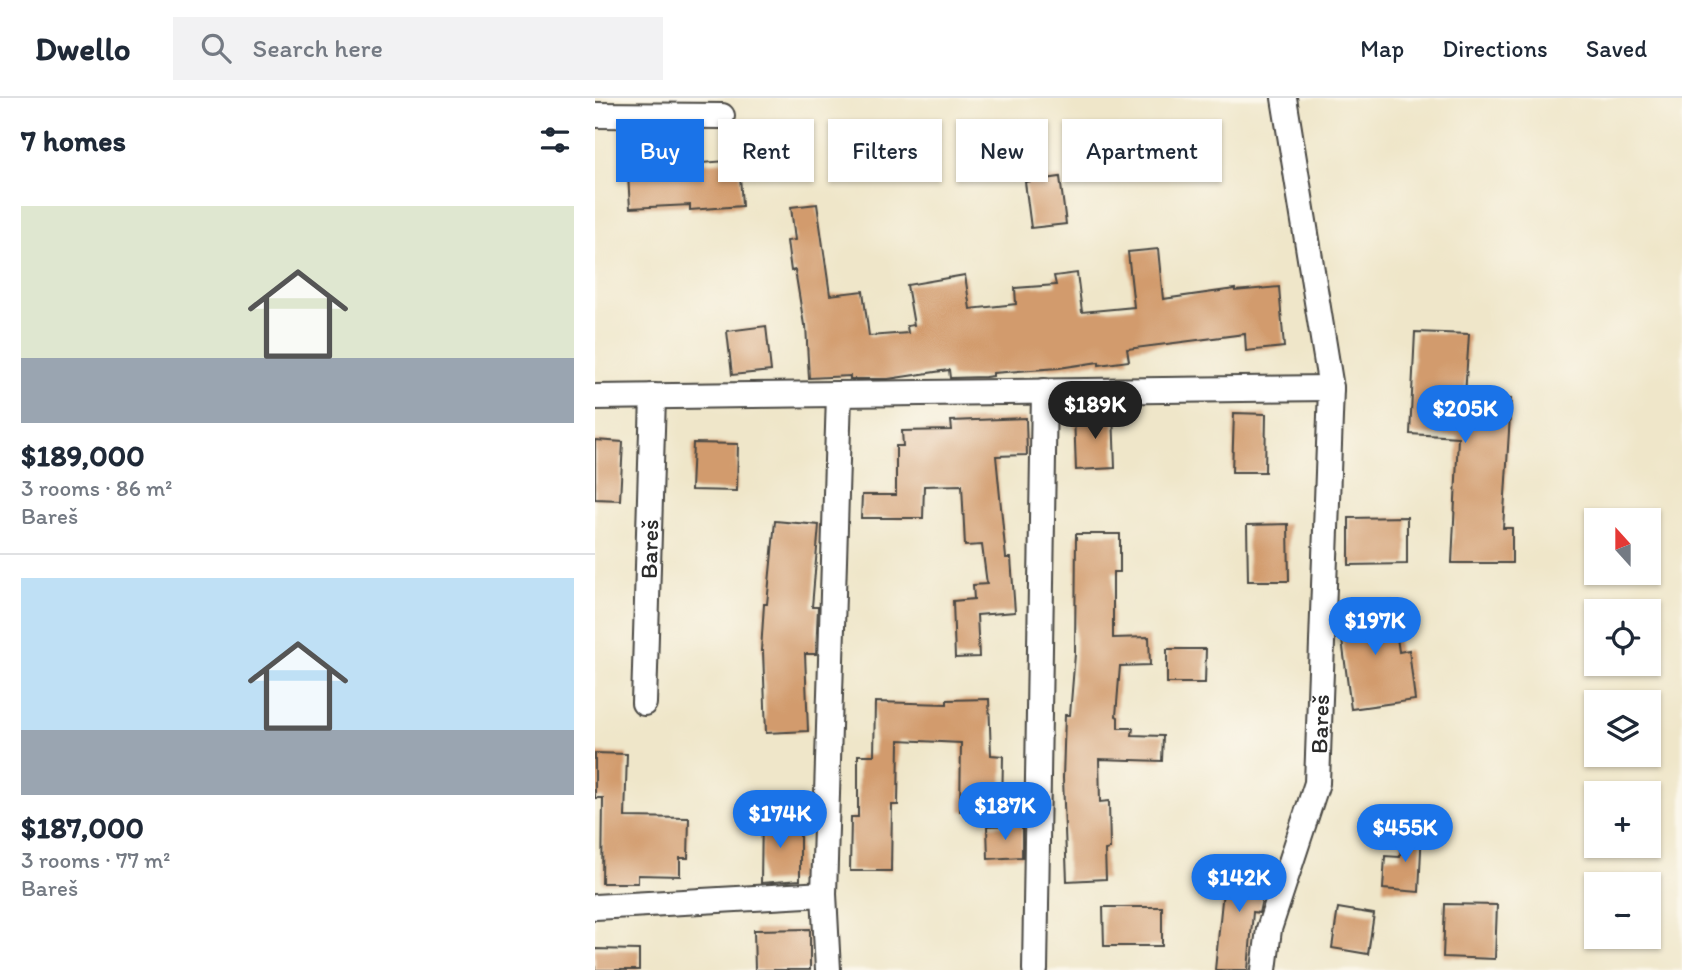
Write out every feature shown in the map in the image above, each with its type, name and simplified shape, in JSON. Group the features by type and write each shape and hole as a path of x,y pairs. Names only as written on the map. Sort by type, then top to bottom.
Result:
{"street":[{"name":"Bareš","path":"1264,970 1269,929 1317,783 1331,388 1284,98"},
{"path":"595,115 722,116"},
{"path":"595,397 1331,388"},
{"path":"1035,970 1044,391"},
{"path":"828,970 824,894 839,394"},
{"name":"Bareš","path":"644,703 653,396"},
{"path":"595,907 824,894"}],"building":[{"path":"718,162 718,182 740,182 742,206 690,210 690,205 630,208 628,182 704,182 704,163"},
{"path":"1060,177 1066,224 1031,228 1025,182 1048,182 1048,179"},
{"path":"817,204 830,295 863,291 869,336 908,333 907,326 914,325 907,285 965,275 970,309 1016,304 1015,288 1056,285 1054,276 1077,273 1082,312 1134,307 1128,252 1158,249 1163,299 1235,289 1279,287 1284,347 1246,351 1245,334 1127,349 1129,361 993,373 993,376 985,377 950,378 949,370 888,379 850,379 850,376 809,378 806,325 795,270 791,271 787,241 795,240 791,207"},
{"path":"766,326 771,371 732,375 727,331"},
{"path":"1415,332 1469,334 1465,396 1511,399 1503,528 1512,528 1512,563 1452,563 1458,437 1410,434"},
{"path":"1113,412 1115,468 1076,470 1074,414"},
{"path":"1234,413 1266,414 1265,472 1232,472"},
{"path":"1026,418 1027,455 996,456 1006,558 1011,558 1015,612 977,615 979,657 955,658 953,601 974,599 973,585 987,584 982,545 965,546 962,485 924,486 923,518 861,518 862,495 896,495 896,446 903,446 902,431 952,430 951,421"},
{"path":"595,440 623,442 620,500 595,499"},
{"path":"693,443 738,444 737,491 691,490"},
{"path":"1407,517 1407,564 1349,565 1349,518"},
{"path":"775,521 819,525 812,607 818,607 816,654 805,654 808,731 766,733 761,651"},
{"path":"1288,524 1289,581 1248,581 1247,525"},
{"path":"1076,534 1120,534 1120,572 1113,572 1113,638 1149,637 1150,665 1120,666 1116,716 1118,728 1133,728 1132,735 1163,736 1162,761 1099,759 1100,802 1109,801 1110,849 1105,850 1106,879 1067,881 1063,778 1065,715 1070,715 1075,654"},
{"path":"1392,601 1399,652 1409,650 1415,700 1351,709 1338,609"},
{"path":"1167,649 1206,649 1205,683 1167,683"},
{"path":"989,699 991,755 1003,756 1002,812 960,811 961,743 899,740 898,805 892,805 891,871 850,871 851,817 858,817 858,755 874,755 875,702 947,704 947,700"},
{"path":"595,753 627,754 625,817 689,818 688,858 680,858 680,876 638,875 638,883 602,883 603,798 595,798"},
{"path":"762,815 792,815 792,828 800,828 800,880 761,883"},
{"path":"1022,825 1022,857 988,859 987,826"},
{"path":"1403,827 1422,829 1419,892 1383,889 1385,856 1400,857"},
{"path":"1226,861 1266,865 1259,913 1253,912 1248,970 1215,970"},
{"path":"1445,904 1497,905 1495,959 1443,957"},
{"path":"1103,907 1162,907 1162,946 1104,946"},
{"path":"1338,908 1374,914 1368,954 1332,948"},
{"path":"810,929 810,970 755,970 754,930"},
{"path":"595,949 639,950 639,970 595,970"}]}
